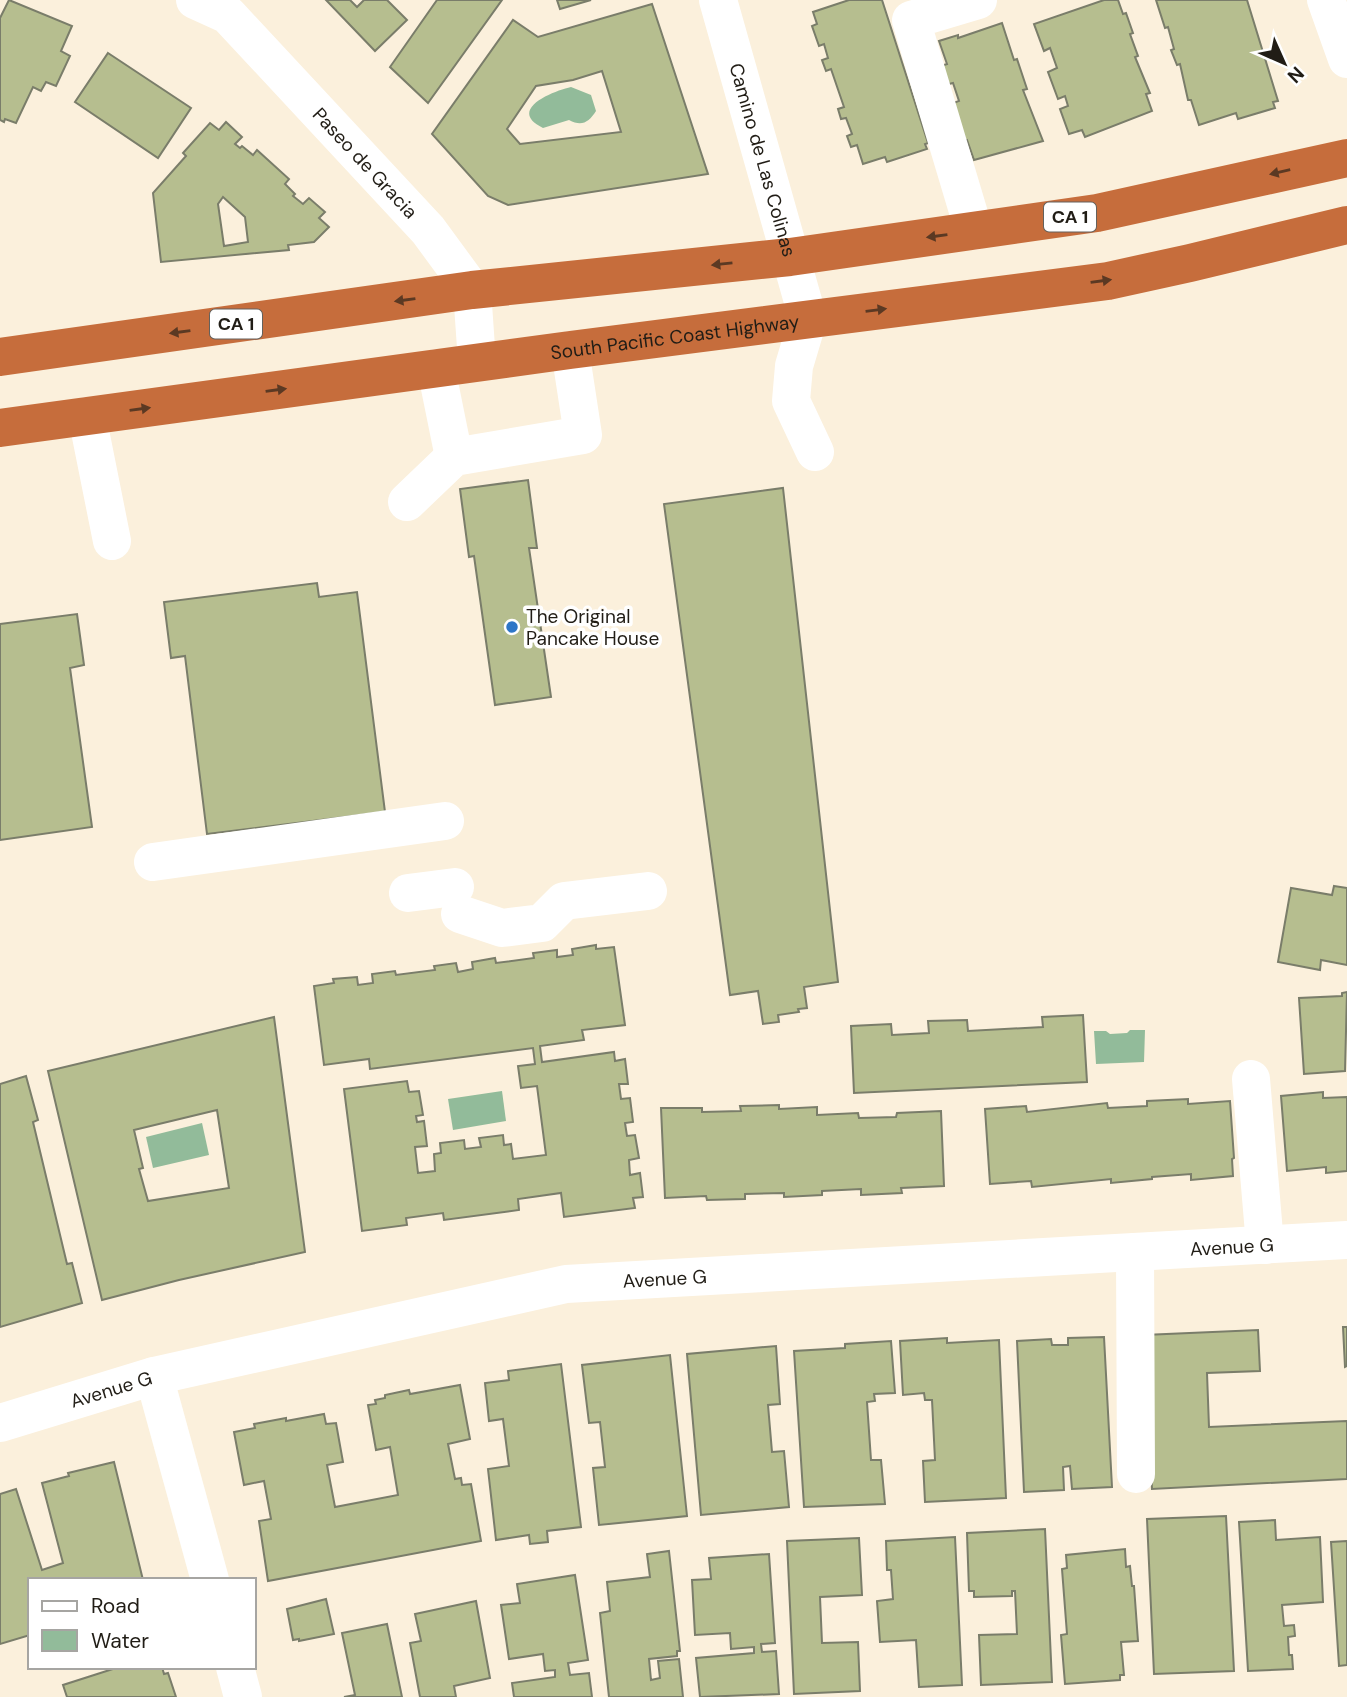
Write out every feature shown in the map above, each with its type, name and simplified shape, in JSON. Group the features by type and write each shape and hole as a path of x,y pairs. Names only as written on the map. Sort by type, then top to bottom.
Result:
{"highway":[{"name":"CA 1","path":"0,357 472,290 790,257 1097,213 1347,158"},
{"name":"South Pacific Coast Highway","path":"0,428 808,318 1108,281 1347,225"}],"street":[{"name":"Camino de Las Colinas","path":"718,0 808,318"},
{"path":"974,231 911,20 978,0"},
{"path":"1326,0 1347,59"},
{"name":"Paseo de Gracia","path":"214,5 428,230 472,290"},
{"path":"472,290 477,362"},
{"path":"808,318 794,366 790,401 815,452"},
{"path":"407,502 454,457 583,435 570,350"},
{"path":"436,368 454,457"},
{"path":"87,416 112,541"},
{"path":"153,862 445,821"},
{"path":"408,893 457,901 502,928 542,923 564,901 648,891"},
{"path":"1251,1079 1265,1245"},
{"name":"Avenue G","path":"0,1423 154,1376 566,1284 1347,1241"},
{"path":"1135,1252 1136,1474"},
{"path":"154,1376 209,1578"},
{"path":"235,1669 243,1697"}],"water":[{"path":"571,87 591,95 596,111 591,118 581,123 569,120 543,128 533,121 529,115 536,102"},
{"path":"1130,1030 1145,1030 1144,1062 1096,1064 1094,1031 1106,1031 1110,1034 1127,1033"},
{"path":"502,1091 506,1121 453,1130 448,1099"},
{"path":"202,1123 209,1155 153,1168 146,1137"}],"building":[{"path":"9,0 72,26 61,51 70,56 56,86 46,82 41,91 33,87 16,123 0,120 0,18"},
{"path":"326,0 350,0 357,7 364,0 387,0 407,20 375,51"},
{"path":"437,0 502,0 428,103 390,67"},
{"path":"557,0 591,0 560,9"},
{"path":"849,0 882,0 928,143 925,144 927,149 887,162 885,157 863,164 857,145 851,147 847,136 852,134 846,118 841,119 838,109 844,107 831,69 826,71 822,60 828,58 824,44 819,46 812,26 817,24 813,12"},
{"path":"1104,0 1118,0 1123,14 1126,13 1138,56 1135,57 1150,93 1146,94 1152,111 1085,137 1082,130 1069,134 1060,109 1068,106 1065,96 1058,99 1048,72 1057,68 1050,48 1044,51 1034,24"},
{"path":"1156,0 1247,0 1278,101 1273,102 1275,108 1238,119 1236,113 1199,125 1191,100 1188,100 1180,64 1177,65 1171,50 1174,49 1168,27 1165,28"},
{"path":"652,4 708,174 508,205 488,196 432,134 513,20 538,37","holes":["602,71 621,132 520,144 507,129 536,86 573,80"]},
{"path":"1002,23 1014,60 1017,59 1027,89 1023,90 1043,141 974,160 967,140 960,143 948,105 959,101 953,83 941,86 935,68 947,64 939,41 958,35 958,38"},
{"path":"108,53 191,108 158,158 75,102"},
{"path":"226,122 242,137 235,144 253,155 257,150 289,179 285,184 295,194 293,196 303,204 309,198 325,212 319,218 329,227 314,242 288,245 289,250 161,262 153,193 186,156 183,153 210,123 219,130","holes":["223,197 245,217 248,242 224,246 218,204"]},
{"name":"The Original Pancake House","path":"528,480 537,548 529,548 551,697 495,705 474,556 469,557 460,489"},
{"path":"783,488 838,982 804,987 807,1008 778,1015 779,1022 763,1024 758,991 730,995 664,504"},
{"path":"317,583 319,597 357,592 385,812 207,834 185,656 171,658 164,602"},
{"path":"77,614 84,665 70,668 92,827 0,840 0,624"},
{"path":"1334,886 1347,888 1347,965 1321,960 1320,970 1278,962 1291,888 1332,895"},
{"path":"596,945 596,949 614,947 625,1025 582,1030 584,1040 540,1046 542,1062 614,1052 615,1061 625,1059 628,1084 619,1084 621,1099 630,1098 633,1122 625,1123 627,1136 635,1135 639,1158 629,1160 630,1175 640,1173 643,1197 633,1198 635,1208 564,1217 561,1193 518,1199 519,1210 444,1220 443,1213 406,1218 407,1225 362,1231 344,1089 407,1081 409,1092 419,1091 423,1115 416,1116 417,1122 424,1121 427,1146 415,1147 418,1173 435,1171 434,1154 441,1153 440,1143 464,1140 465,1149 481,1147 479,1138 503,1135 504,1145 511,1144 513,1159 546,1155 537,1086 521,1088 518,1066 535,1064 533,1048 370,1069 369,1059 324,1065 314,986 334,983 333,979 357,977 358,985 373,983 372,974 395,971 396,975 435,970 434,966 456,963 458,972 473,969 472,962 495,958 496,963 534,958 533,953 557,950 557,957 573,955 572,949"},
{"path":"1347,992 1345,1071 1304,1074 1299,998 1342,996 1342,993"},
{"path":"1083,1015 1087,1082 854,1093 851,1026 891,1024 892,1035 929,1033 928,1021 967,1020 968,1031 1043,1027 1042,1017"},
{"path":"274,1017 305,1252 102,1300 48,1071","holes":["217,1110 229,1188 148,1201 139,1169 143,1168 134,1130"]},
{"path":"26,1076 38,1120 33,1122 67,1264 72,1263 82,1303 0,1327 0,1084"},
{"path":"1323,1092 1323,1098 1347,1097 1347,1171 1326,1173 1326,1167 1287,1171 1281,1096"},
{"path":"1188,1099 1188,1104 1230,1101 1233,1176 1191,1180 1191,1174 1111,1183 1111,1179 1032,1187 1031,1181 990,1184 985,1109 1026,1106 1027,1112 1107,1103 1108,1108 1147,1106 1147,1101"},
{"path":"779,1105 779,1109 817,1107 817,1115 858,1113 859,1118 896,1117 897,1113 941,1111 944,1186 901,1188 902,1193 861,1195 861,1189 784,1197 784,1193 745,1194 745,1199 707,1200 706,1196 665,1198 661,1108 702,1108 702,1112 741,1111 740,1106"},
{"path":"1343,1327 1347,1327 1345,1367"},
{"path":"1258,1330 1260,1371 1207,1373 1209,1427 1347,1421 1347,1479 1152,1489 1144,1335"},
{"path":"1104,1337 1112,1487 1072,1489 1070,1466 1063,1467 1064,1490 1024,1492 1017,1341 1051,1339 1052,1345 1068,1345 1068,1338"},
{"path":"947,1338 947,1343 999,1340 1006,1498 925,1502 923,1461 935,1460 932,1400 925,1400 924,1393 903,1395 900,1341"},
{"path":"891,1341 895,1393 874,1394 875,1401 867,1402 871,1460 881,1460 885,1504 804,1507 794,1351 845,1348 845,1344"},
{"path":"776,1346 780,1404 768,1405 772,1452 784,1451 789,1507 701,1515 687,1354"},
{"path":"670,1355 687,1516 599,1525 593,1468 605,1467 600,1422 589,1423 582,1365"},
{"path":"561,1364 581,1527 547,1531 548,1542 530,1544 529,1535 496,1540 488,1469 509,1466 503,1419 489,1421 485,1383 509,1380 508,1371"},
{"path":"460,1385 470,1439 448,1444 455,1479 461,1478 462,1485 471,1484 481,1541 268,1581 259,1521 271,1519 264,1481 244,1485 234,1432 255,1428 254,1424 324,1414 326,1424 336,1423 343,1462 327,1465 335,1507 398,1495 390,1447 376,1450 368,1405 376,1404 375,1400 385,1398 385,1395 409,1390 410,1394"},
{"path":"114,1462 143,1578 28,1578 28,1636 0,1644 0,1494 16,1489 42,1570 63,1563 42,1483 69,1476 68,1473"},
{"path":"1226,1516 1234,1671 1154,1674 1147,1519"},
{"path":"1275,1520 1276,1540 1320,1537 1323,1602 1282,1605 1284,1626 1294,1625 1295,1636 1288,1637 1293,1669 1248,1671 1239,1522"},
{"path":"1045,1529 1052,1682 981,1685 979,1635 1017,1634 1015,1591 1012,1591 1012,1596 974,1597 974,1591 969,1591 967,1533"},
{"path":"955,1537 962,1685 919,1687 916,1640 880,1642 877,1601 893,1599 891,1570 887,1570 886,1541"},
{"path":"859,1538 862,1595 820,1597 822,1643 858,1642 860,1691 794,1694 787,1541"},
{"path":"1347,1541 1347,1665 1339,1666 1331,1542"},
{"path":"1125,1549 1126,1567 1130,1566 1134,1586 1138,1641 1121,1642 1124,1675 1120,1675 1120,1680 1065,1684 1061,1635 1067,1634 1062,1569 1067,1568 1066,1555"},
{"path":"669,1551 680,1651 677,1651 677,1656 649,1659 651,1680 660,1678 658,1661 679,1659 683,1697 609,1697 600,1613 610,1611 607,1582 650,1577 647,1554"},
{"path":"769,1554 775,1643 761,1644 762,1652 776,1651 779,1694 700,1697 696,1658 754,1653 754,1647 731,1649 730,1633 695,1635 692,1580 711,1579 709,1558"},
{"path":"575,1575 588,1660 568,1663 570,1675 589,1673 592,1697 514,1697 512,1683 555,1677 555,1670 545,1671 543,1654 509,1659 501,1605 520,1603 517,1584"},
{"path":"326,1599 334,1634 293,1640 287,1609"},
{"path":"476,1601 490,1678 454,1686 456,1697 420,1697 410,1643 421,1641 415,1614"},
{"path":"387,1624 402,1697 344,1697 355,1695 342,1633"},
{"path":"113,1669 163,1669 164,1674 168,1673 176,1697 67,1697 63,1685"}],"place":[{"name":"The Original Pancake House","path":"512,627"}]}
